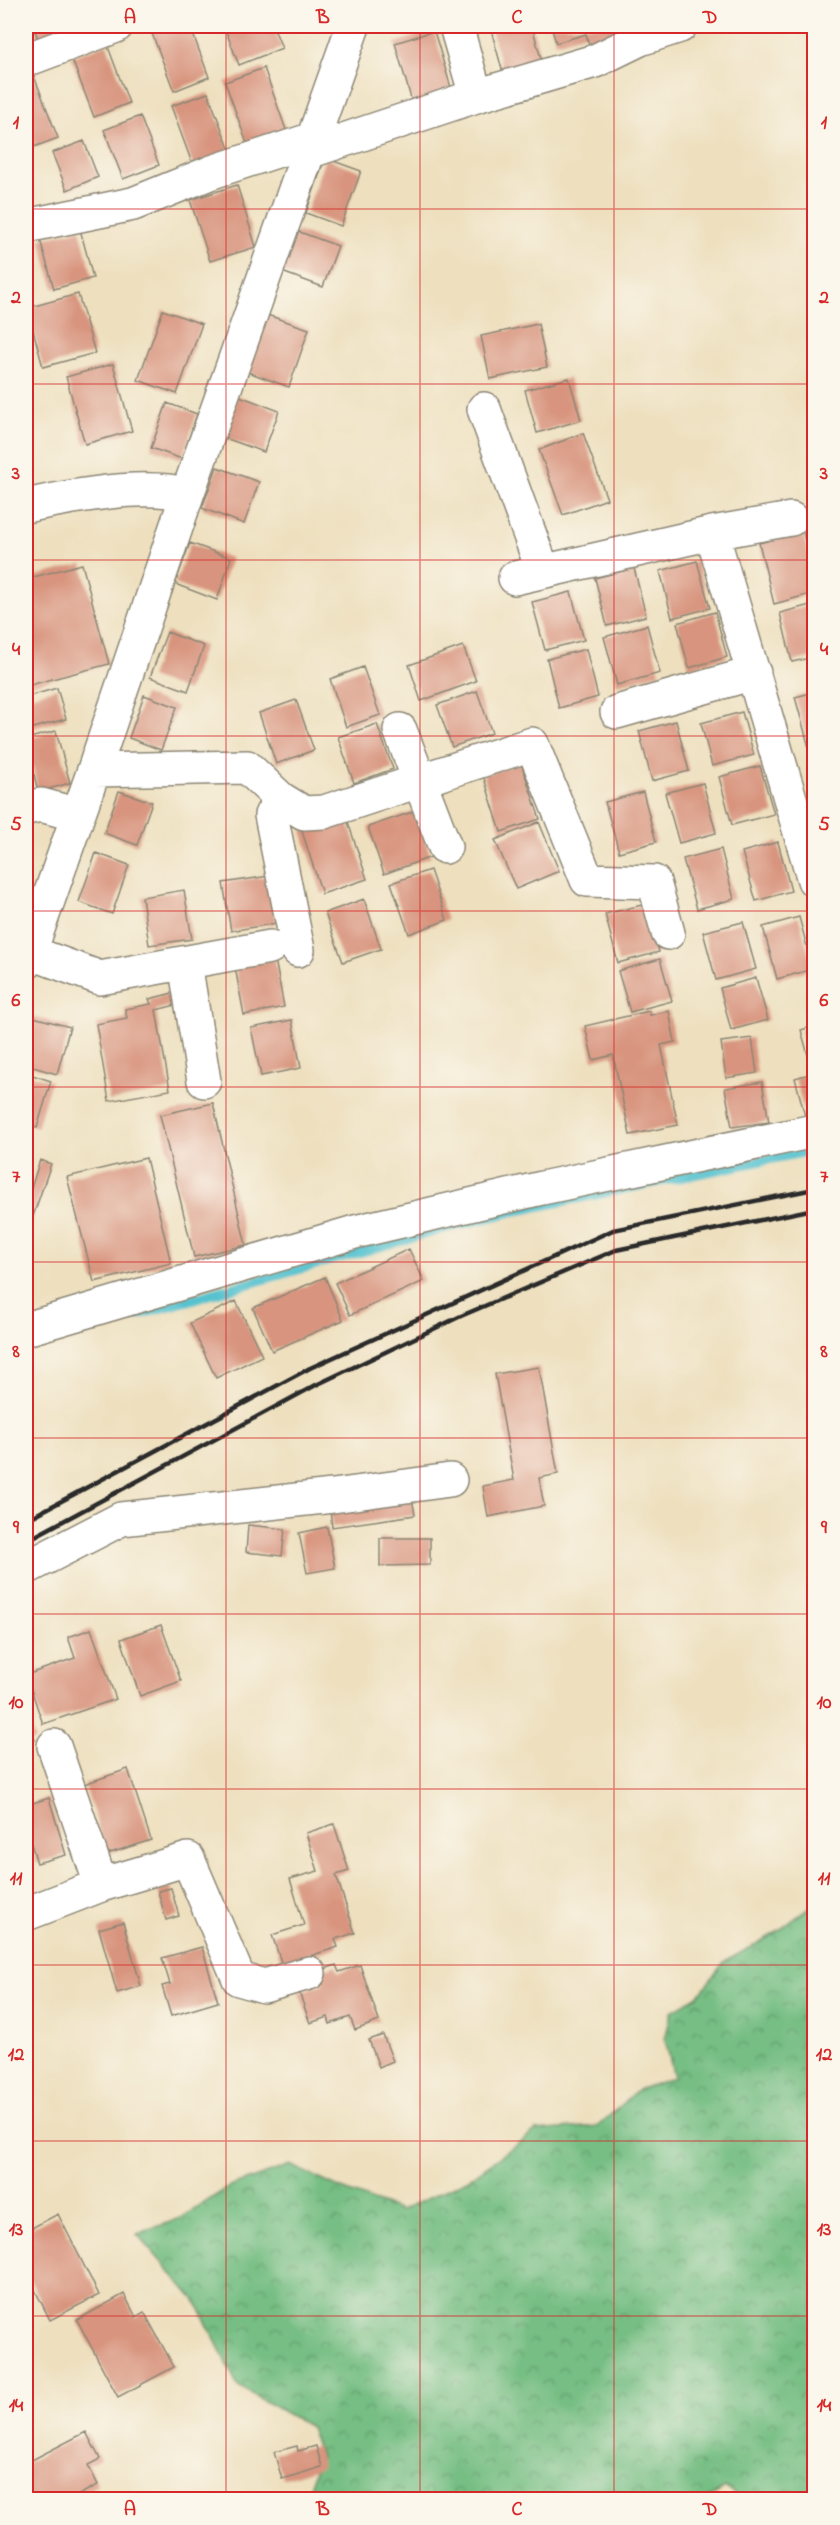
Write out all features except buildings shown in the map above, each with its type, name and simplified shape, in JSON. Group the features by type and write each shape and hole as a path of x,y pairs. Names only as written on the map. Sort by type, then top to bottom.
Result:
{"street":[{"path":"281,800 271,815 284,949 100,978 27,958 94,770 187,495 353,26"},
{"path":"456,26 476,96"},
{"path":"26,226 134,204 212,172 310,146 595,61 640,39 680,26"},
{"path":"26,60 101,28"},
{"path":"484,409 529,574 712,533 791,519"},
{"path":"26,506 75,495 171,490 187,495"},
{"path":"712,533 814,879"},
{"path":"617,712 754,673"},
{"path":"400,730 445,847"},
{"path":"94,770 247,767 281,800 304,813 324,812 532,744 588,880 654,882 668,933"},
{"path":"26,808 41,805 78,815"},
{"path":"185,963 204,1081"},
{"path":"26,1329 355,1232 542,1188 814,1131"},
{"path":"26,1568 121,1519 333,1496 450,1480"},
{"path":"54,1746 101,1885"},
{"path":"26,1914 101,1885 188,1859 238,1979 264,1986 309,1973"}],"green space":[{"path":"814,1904 814,2499 742,2499 725,2488 705,2500 323,2499 308,2490 320,2456 310,2427 238,2386 195,2300 137,2234 181,2218 229,2187 290,2165 339,2188 400,2211 467,2180 536,2131 598,2126 638,2090 674,2077 665,2039 672,2011 698,1996 724,1962 774,1934"}],"waterway":[{"path":"26,1346 431,1232 514,1211 814,1150"}],"railway":[{"path":"26,1520 310,1368 613,1230 814,1189"},
{"path":"26,1541 316,1385 461,1316 616,1250 814,1209"}]}
